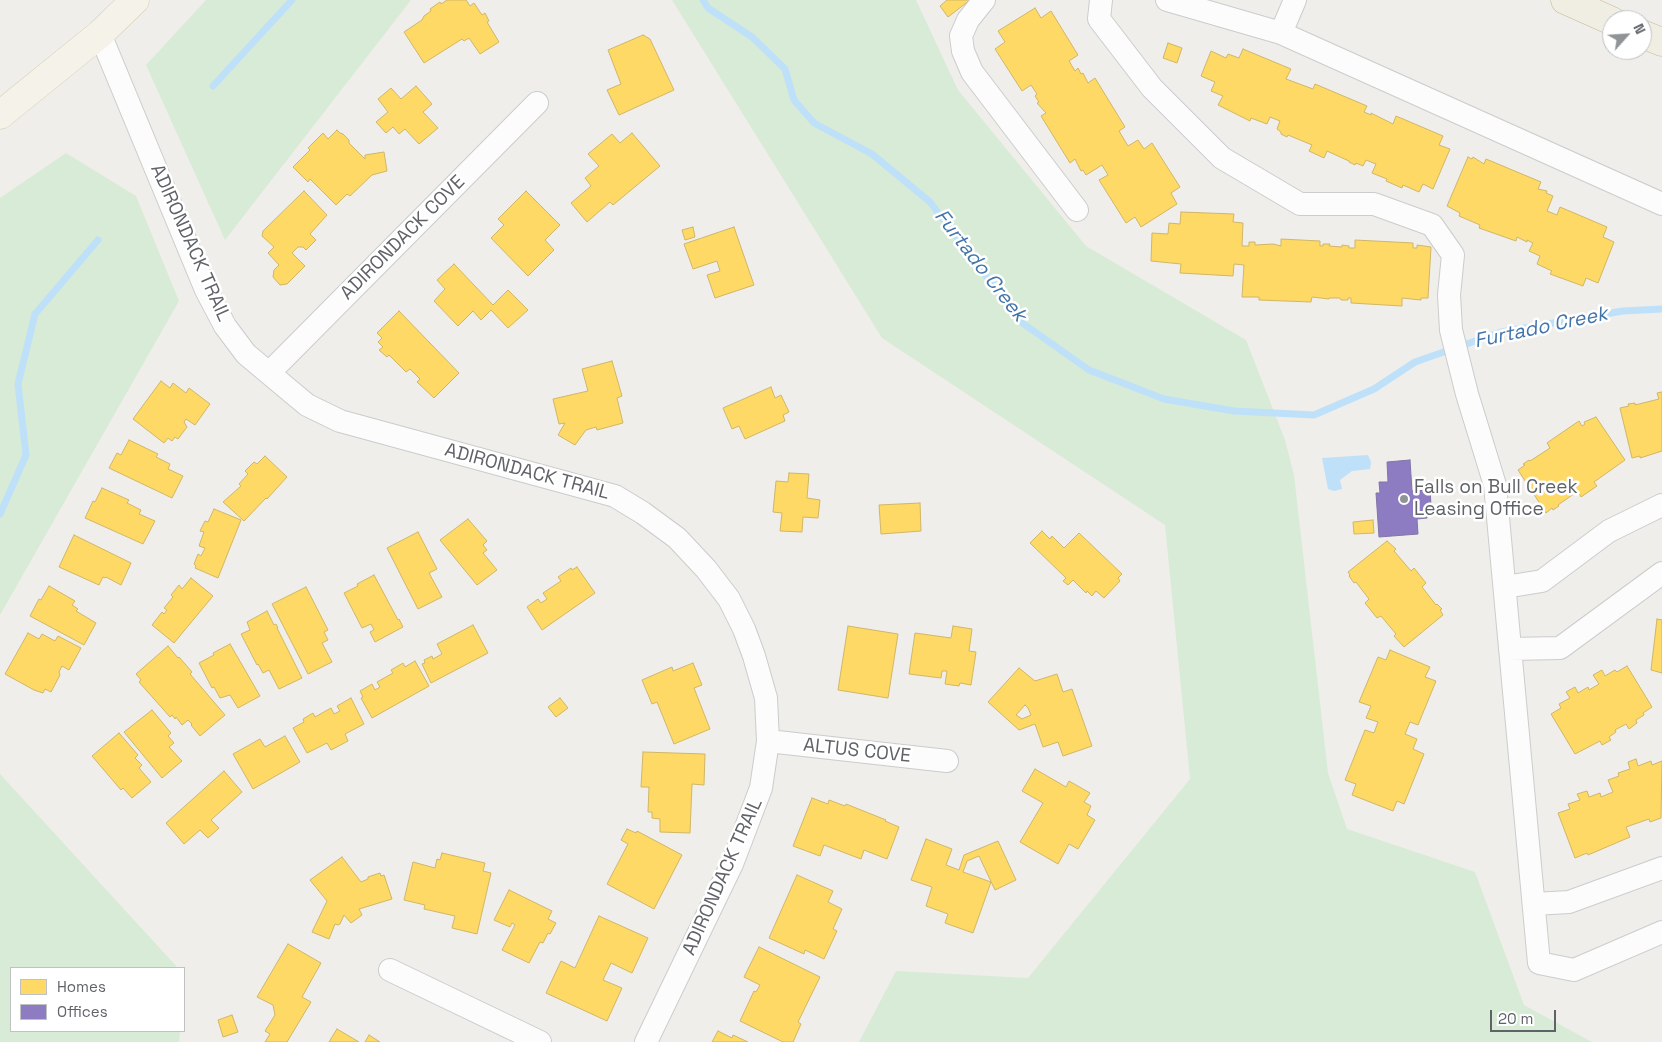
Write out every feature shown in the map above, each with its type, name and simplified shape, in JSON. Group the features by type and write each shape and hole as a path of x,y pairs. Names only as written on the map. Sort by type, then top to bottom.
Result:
{"highway":[{"path":"1564,0 1602,17"}],"main road":[{"path":"0,115 100,34 135,0"}],"street":[{"path":"984,0 968,20 961,36 963,51 972,72 1077,210"},
{"path":"1101,0 1099,19 1128,58 1152,88 1222,158 1300,204 1374,204 1432,225 1453,255 1449,296 1451,330 1467,394 1495,485 1539,963 1574,970 1662,932"},
{"path":"1167,0 1281,32 1662,204"},
{"path":"1281,32 1295,0"},
{"name":"ADIRONDACK TRAIL","path":"100,34 206,290 226,326 246,354 307,405 340,421 615,496 643,513 677,538 706,569 730,599 754,656 766,698 768,741 762,788 732,864 646,1042"},
{"name":"ADIRONDACK COVE","path":"269,373 537,103"},
{"path":"1505,587 1542,581 1609,531 1662,505"},
{"path":"1510,649 1560,648 1662,573"},
{"name":"ALTUS COVE","path":"768,741 947,761"},
{"path":"1534,904 1569,902 1662,868"},
{"path":"390,970 540,1042"}],"green space":[{"path":"206,0 411,0 225,240 146,65"},
{"path":"672,0 916,0 958,90 1086,246 1246,340 1285,440 1294,475 1328,773 1347,829 1475,872 1524,1005 1592,1042 859,1042 896,971 1028,978 1190,779 1165,525 882,338"},
{"path":"66,153 136,196 179,301 0,615 0,198"},
{"path":"0,774 177,967 10,967 10,1032 180,1032 179,1042 0,1042"}],"water":[{"path":"1368,455 1371,462 1370,469 1352,471 1340,480 1342,489 1334,491 1328,489 1322,458"}],"building: Homes":[{"path":"447,0 466,0 470,6 474,3 482,15 485,13 489,21 487,22 499,42 480,54 469,38 464,41 462,39 424,63 404,32 422,20 431,11 430,9 440,2 441,4"},
{"path":"947,0 970,0 948,17 940,6"},
{"path":"1035,8 1041,18 1051,11 1078,55 1069,61 1075,71 1078,68 1081,74 1083,73 1088,83 1095,78 1125,127 1119,131 1128,146 1138,140 1144,149 1152,143 1180,187 1171,193 1177,204 1141,227 1135,217 1126,223 1099,180 1108,175 1102,165 1086,175 1083,170 1081,171 1075,159 1070,163 1041,116 1046,113 1037,103 1039,102 1035,96 1037,94 1031,85 1022,91 995,49 1005,42 998,31"},
{"path":"643,35 650,39 674,90 619,115 607,90 621,84 608,50"},
{"path":"1168,43 1182,48 1177,63 1163,58"},
{"path":"1243,49 1291,69 1286,79 1313,89 1315,84 1367,106 1364,112 1371,115 1371,113 1393,124 1396,116 1443,136 1439,145 1450,149 1433,189 1423,184 1419,192 1403,185 1402,188 1372,173 1376,164 1366,160 1363,166 1356,163 1355,165 1327,151 1324,158 1309,151 1312,145 1281,134 1277,129 1280,121 1270,117 1267,124 1251,118 1250,121 1218,105 1223,96 1211,91 1215,82 1201,76 1211,51 1226,58 1228,54 1239,58"},
{"path":"416,86 432,104 423,112 438,128 419,144 405,129 399,134 393,127 386,133 376,122 388,112 378,99 391,88 401,99"},
{"path":"337,130 349,140 349,143 365,159 365,155 384,152 387,171 372,175 350,196 347,194 336,205 310,179 308,182 293,167 323,133 328,139"},
{"path":"632,133 660,166 613,205 610,202 587,222 571,203 591,186 585,178 599,166 588,154 612,134 620,143"},
{"path":"1468,157 1472,159 1473,157 1484,164 1486,159 1541,182 1538,189 1547,191 1546,193 1553,196 1547,211 1557,215 1560,207 1607,227 1603,237 1614,242 1598,283 1586,278 1583,286 1550,274 1552,271 1537,264 1540,256 1529,251 1533,243 1517,237 1516,241 1479,228 1480,225 1459,216 1460,213 1447,206"},
{"path":"304,191 327,215 310,234 316,240 306,250 303,247 298,247 292,253 305,266 287,284 280,285 273,277 274,270 279,265 268,253 274,247 262,236 263,231"},
{"path":"526,191 560,225 545,240 554,250 528,276 491,238 504,225 498,219"},
{"path":"1181,212 1234,214 1233,222 1243,223 1242,246 1249,246 1249,242 1255,242 1255,245 1273,244 1281,246 1281,239 1320,241 1320,246 1330,244 1329,246 1342,247 1342,245 1349,246 1349,248 1355,248 1355,240 1413,243 1413,248 1417,248 1417,245 1431,247 1428,298 1421,298 1421,300 1402,298 1402,306 1351,303 1351,298 1341,300 1340,298 1312,297 1311,302 1259,300 1259,297 1242,297 1244,265 1234,264 1233,276 1180,273 1181,264 1151,261 1152,233 1168,234 1169,223 1180,224"},
{"path":"693,227 695,237 685,240 682,230"},
{"path":"734,227 754,285 715,298 707,275 720,271 717,261 693,269 684,244"},
{"path":"454,264 493,305 508,290 528,310 508,328 491,310 481,320 473,311 458,326 434,301 445,289 437,280"},
{"path":"399,311 459,373 434,398 417,382 420,379 410,369 406,372 389,355 387,357 379,350 383,347 378,342 382,338 377,333"},
{"path":"612,361 622,396 617,398 623,423 597,430 596,427 586,430 575,445 558,435 565,423 559,424 553,399 588,391 582,369"},
{"path":"161,381 170,388 173,383 186,393 189,388 210,404 195,425 186,419 184,422 187,427 178,439 175,437 172,441 168,438 164,443 133,419"},
{"path":"771,387 775,398 781,395 789,412 783,415 785,421 745,439 739,426 732,429 723,408"},
{"path":"1662,392 1662,451 1640,458 1640,456 1632,458 1620,408 1629,406 1628,404 1635,403 1635,405 1659,399 1657,393"},
{"path":"1596,417 1625,460 1594,482 1597,486 1581,497 1578,491 1559,506 1553,510 1552,508 1546,513 1518,470 1525,465 1523,464 1550,448 1547,443 1579,421 1582,426 1585,424 1584,422"},
{"path":"129,440 158,454 156,457 170,464 168,469 183,476 172,498 109,468 117,453 121,455"},
{"path":"265,456 287,477 244,521 223,502 241,486 239,484 248,474 245,471 254,462 257,464"},
{"path":"789,473 809,474 807,498 820,500 818,518 803,517 802,532 780,531 782,513 773,512 776,481 788,482"},
{"path":"102,488 129,500 127,503 141,510 139,514 155,521 143,544 85,518"},
{"path":"920,503 921,531 881,534 879,505"},
{"path":"214,509 241,520 218,578 195,568 194,564 198,554 201,556 205,548 199,546 204,532 200,531 205,521 208,522"},
{"path":"468,519 487,541 483,545 487,550 483,553 497,570 477,585 440,540"},
{"path":"1373,520 1374,533 1354,534 1353,522"},
{"path":"1042,531 1050,539 1052,536 1064,548 1079,533 1122,574 1118,578 1120,581 1104,598 1096,591 1092,596 1087,591 1086,593 1073,580 1068,585 1063,581 1066,578 1030,543"},
{"path":"418,532 437,569 429,573 442,597 418,609 387,548"},
{"path":"74,535 131,563 121,585 103,577 99,585 59,567"},
{"path":"1387,541 1396,549 1394,551 1411,571 1414,568 1426,583 1422,587 1436,605 1442,609 1440,610 1443,615 1404,647 1381,616 1377,618 1365,603 1369,599 1356,582 1354,583 1348,572"},
{"path":"577,567 595,593 542,630 527,607 538,599 541,603 547,599 543,593 561,581 558,577 571,568 572,570"},
{"path":"374,575 403,627 375,642 370,632 374,630 371,624 362,628 344,593"},
{"path":"191,578 213,596 174,643 152,625 162,612 164,614 167,610 164,608 173,597 171,595 179,585 182,589"},
{"path":"49,586 75,601 72,605 78,609 76,611 96,623 84,645 30,616"},
{"path":"306,587 328,630 324,632 328,640 322,643 332,662 308,674 272,604"},
{"path":"267,611 274,625 276,624 302,678 279,689 269,670 263,673 257,665 241,634 250,630 247,622"},
{"path":"1657,619 1662,620 1662,673 1651,670"},
{"path":"473,625 488,653 431,683 422,664 425,663 424,660 432,656 433,659 442,654 437,644"},
{"path":"848,626 898,634 888,698 838,690"},
{"path":"953,626 972,629 969,651 976,652 971,685 960,683 959,686 945,684 947,671 942,671 941,678 909,674 915,633 951,638"},
{"path":"28,633 39,639 42,634 55,641 58,636 81,648 69,670 62,666 59,672 60,675 51,692 45,689 43,693 34,690 5,674"},
{"path":"230,644 260,696 238,708 230,695 220,698 214,687 212,688 199,663"},
{"path":"168,646 192,672 190,674 225,715 200,736 188,720 182,725 176,717 175,719 172,715 170,717 139,682 141,680 136,674"},
{"path":"1390,650 1430,667 1425,677 1436,681 1418,725 1410,722 1405,734 1417,739 1413,749 1424,754 1404,804 1397,801 1393,811 1352,795 1356,784 1345,780 1365,730 1374,733 1378,722 1366,718 1371,706 1359,702 1378,657 1386,660"},
{"path":"415,661 429,686 372,718 361,698 363,697 360,691 372,684 375,690 380,687 377,682 393,673 391,670 403,663 405,667"},
{"path":"693,663 702,685 694,688 710,729 674,744 657,702 652,704 642,680 672,667 673,671"},
{"path":"1627,666 1652,707 1643,713 1644,715 1636,720 1637,723 1629,729 1626,724 1615,730 1616,732 1609,737 1611,740 1602,745 1600,741 1575,754 1551,714 1561,708 1559,704 1570,698 1566,692 1575,687 1578,693 1588,687 1589,690 1599,684 1593,675 1602,670 1605,676"},
{"path":"1019,668 1035,681 1057,674 1063,692 1072,689 1092,746 1063,756 1058,742 1043,747 1035,724 1019,730 988,702","holes":["1025,705 1031,715 1022,719 1016,715"]},
{"path":"351,698 364,724 345,734 348,741 331,750 327,743 307,753 293,728 304,722 303,719 313,713 315,717 331,708 334,714 340,711 337,706"},
{"path":"560,698 568,708 556,717 548,707"},
{"path":"152,710 171,733 168,736 174,743 169,747 182,761 162,778 124,732"},
{"path":"119,733 138,755 135,758 142,765 139,768 151,782 132,798 123,788 121,790 92,756"},
{"path":"285,736 300,762 253,789 233,754 260,739 265,747"},
{"path":"643,752 705,754 704,785 692,784 690,833 660,832 660,819 652,818 652,812 648,812 649,787 641,787"},
{"path":"1636,759 1638,766 1651,761 1652,765 1662,761 1661,818 1650,822 1649,819 1626,827 1630,837 1588,855 1587,853 1575,858 1558,813 1570,809 1568,804 1580,800 1577,794 1587,791 1589,797 1600,793 1601,797 1613,792 1608,780 1619,776 1618,773 1630,769 1628,762"},
{"path":"1035,769 1066,787 1069,781 1090,793 1084,802 1091,806 1087,815 1095,820 1078,849 1069,844 1058,864 1020,842 1043,803 1022,791"},
{"path":"224,771 242,792 211,820 219,828 208,838 200,830 184,844 166,823"},
{"path":"812,798 828,804 829,800 845,806 846,804 899,827 887,859 864,850 861,859 824,845 820,856 793,846"},
{"path":"627,829 636,833 637,831 682,855 654,909 607,884 628,844 621,840"},
{"path":"926,839 952,849 946,865 959,870 964,855 998,841 1016,880 995,890 979,856 967,861 963,872 991,882 973,933 945,923 948,914 926,906 932,887 911,880"},
{"path":"442,853 485,863 483,871 491,873 477,934 452,928 455,916 424,909 425,905 404,900 413,862 435,868 437,859 440,860"},
{"path":"342,857 361,882 368,879 368,877 380,873 381,876 384,875 392,899 359,909 362,915 351,923 344,915 340,924 335,924 329,939 312,932 327,901 310,880"},
{"path":"797,875 833,891 828,902 842,909 833,929 837,931 824,959 805,950 804,954 769,938"},
{"path":"509,890 552,911 548,919 556,923 543,943 540,942 529,963 502,950 515,925 512,923 510,927 494,920"},
{"path":"599,916 648,938 632,973 611,963 603,980 622,988 607,1021 546,993 561,961 575,968"},
{"path":"288,944 321,963 302,997 311,1002 287,1042 265,1042 270,1034 265,1031 275,1015 273,1005 257,997"},
{"path":"759,947 820,977 798,1022 801,1024 793,1042 783,1042 740,1021 754,991 756,992 760,985 744,977"},
{"path":"232,1015 238,1032 223,1037 218,1020"},
{"path":"337,1029 359,1042 329,1042"},
{"path":"718,1031 732,1038 733,1035 748,1042 712,1042"},
{"path":"369,1035 380,1042 365,1042"}],"building: Offices":[{"name":"Falls on Bull Creek Leasing Office","path":"1410,460 1412,491 1430,490 1431,505 1426,505 1427,518 1417,519 1418,534 1379,537 1376,493 1380,493 1379,482 1388,482 1387,462"}],"waterway":[{"path":"213,86 292,0"},
{"name":"Furtado Creek","path":"703,0 708,8 752,37 785,69 794,100 814,123 872,154 930,202 1021,322 1089,370 1164,399 1234,411 1314,415 1374,389 1415,362 1501,332 1623,311 1662,309"},
{"path":"0,514 26,455 18,384 35,314 98,240"}],"place":[{"name":"Falls on Bull Creek Leasing Office","path":"1404,499"}]}
